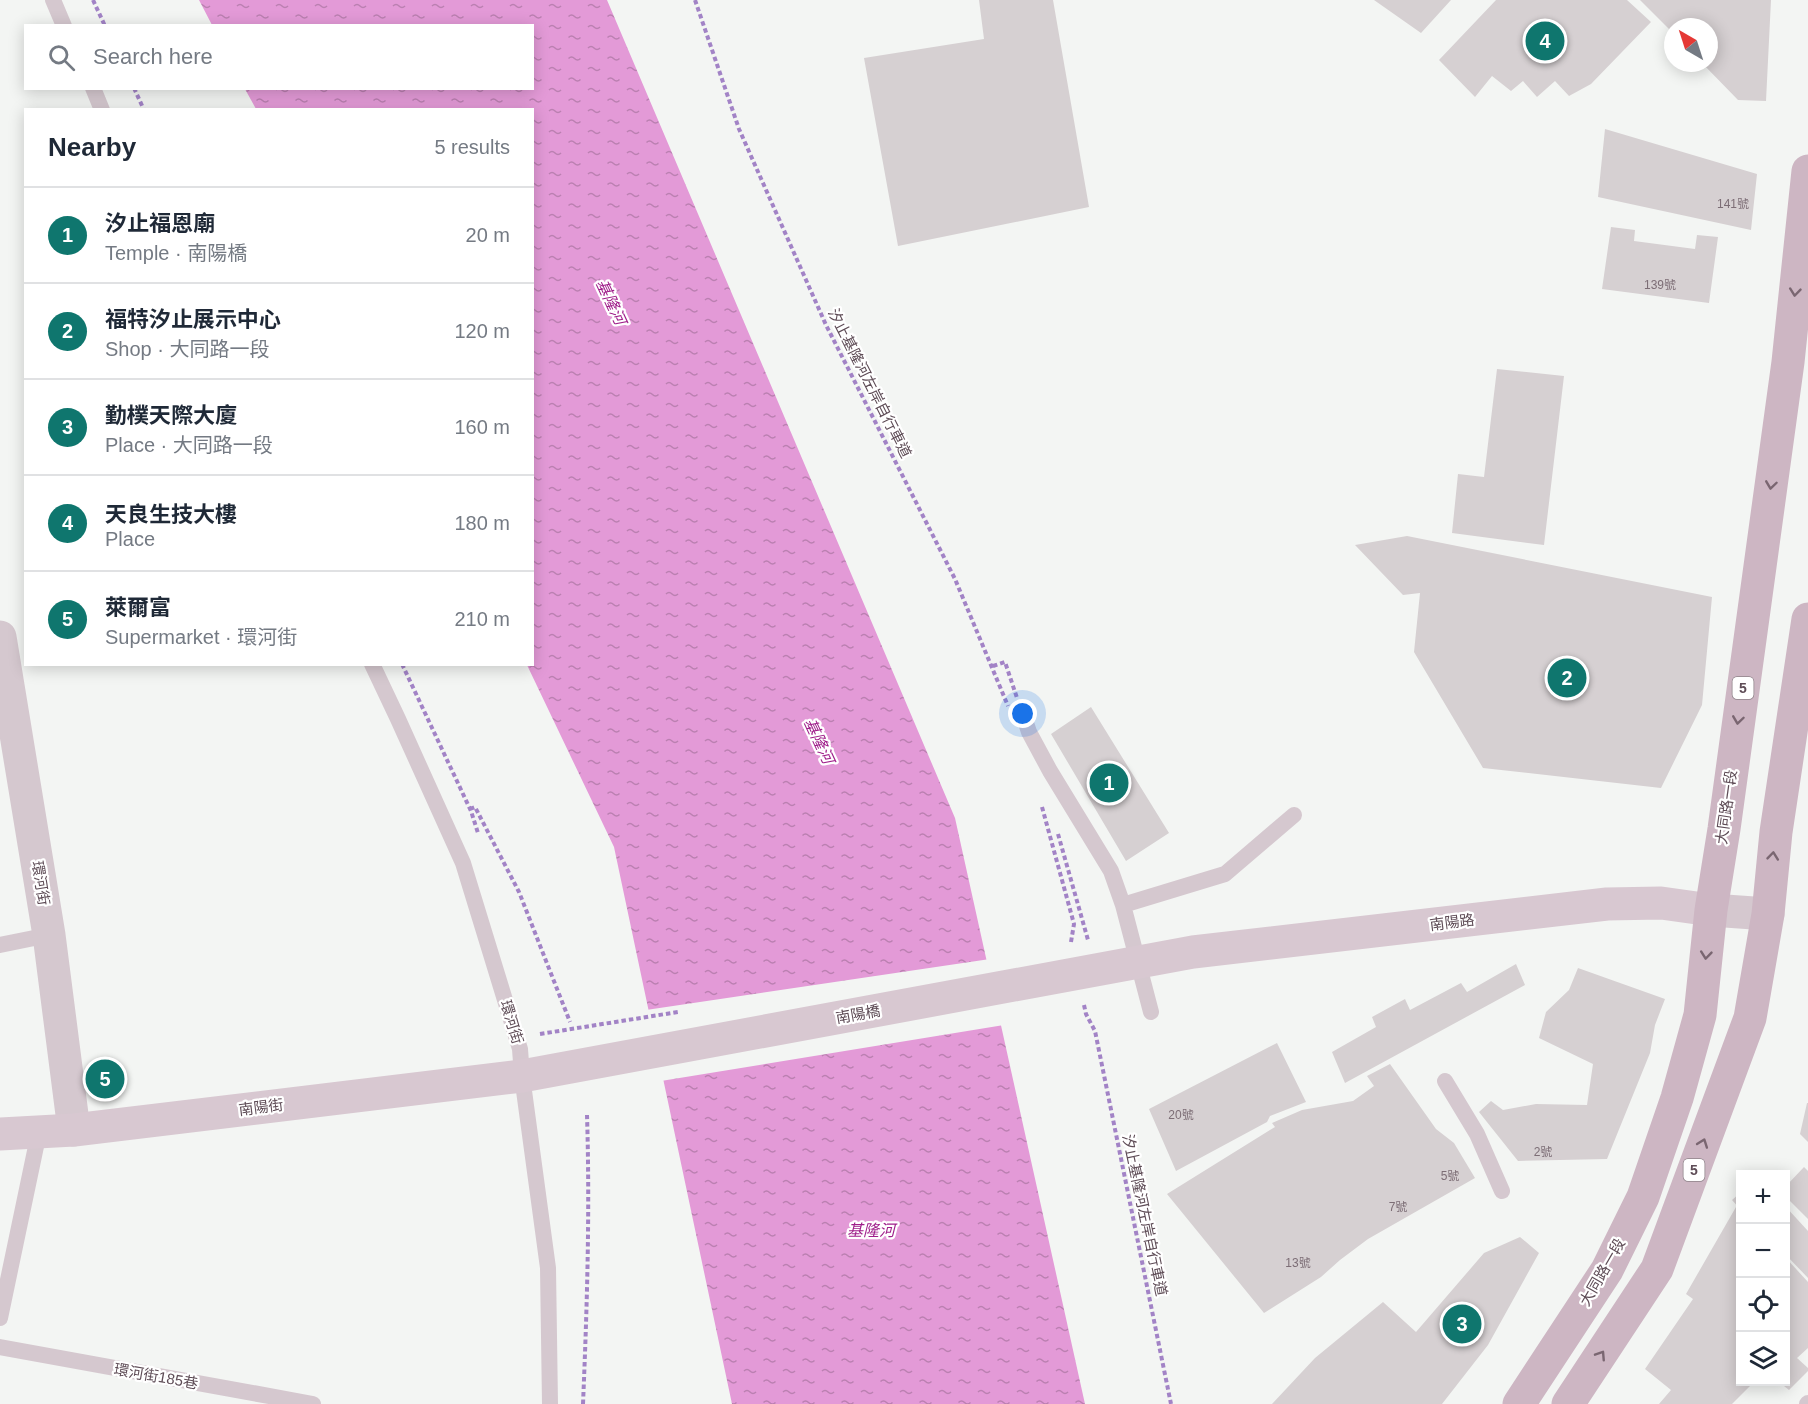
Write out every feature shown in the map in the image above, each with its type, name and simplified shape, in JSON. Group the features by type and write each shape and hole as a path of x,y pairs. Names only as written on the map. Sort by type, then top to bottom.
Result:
{"main road":[{"name":"大同路一段","path":"1520,1404 1606,1270 1643,1197 1677,1098 1700,1015 1710,910 1724,829 1788,362 1808,171"},
{"name":"5","path":"1568,1404 1657,1269 1750,1018 1768,914 1776,832 1808,619"}],"street":[{"name":"環河街","path":"0,637 49,935 74,1130"},
{"name":"南陽路","path":"1193,952 1606,904 1661,903 1710,910"},
{"path":"1710,910 1768,914"},
{"name":"南陽橋","path":"522,1076 1193,952"},
{"name":"南陽街","path":"0,1134 74,1130 522,1076"}],"lane":[{"path":"53,0 63,24"},
{"path":"94,90 101,108"},
{"name":"環河街","path":"373,666 462,863 520,1049 548,1268 550,1404"},
{"path":"1025,720 1050,771 1111,871 1123,905 1151,1012"},
{"path":"1123,905 1225,874 1294,816"},
{"path":"0,945 49,935"},
{"path":"1445,1081 1477,1134 1502,1191"},
{"path":"0,1318 39,1132"},
{"name":"環河街185巷","path":"0,1347 313,1404"}],"path":[{"path":"93,0 104,24"},
{"name":"汐止基隆河左岸自行車道","path":"695,0 739,129 826,325 955,579 1009,709"},
{"path":"135,90 143,108"},
{"path":"993,666 1005,662 1025,720"},
{"path":"403,666 470,809 475,807 519,892 570,1022"},
{"path":"1041,805 1074,924"},
{"path":"1058,833 1089,944"},
{"name":"汐止基隆河左岸自行車道","path":"1095,1031 1171,1404"},
{"path":"583,1404 589,1235 587,1115"}],"water":[{"name":"基隆河","path":"199,0 607,0 955,818 1085,1404 732,1404 614,847 527,666 534,666 534,108 255,108 246,90 534,90 534,24 211,24"}],"pier":[{"path":"990,959 1004,1025 661,1081 646,1010"}],"building":[{"path":"979,0 1053,0 1089,207 898,246 864,58 984,39"},
{"path":"1374,0 1451,0 1421,33"},
{"path":"1496,0 1627,0 1651,22 1591,84 1569,96 1555,81 1537,97 1523,81 1511,91 1492,76 1475,97 1439,60"},
{"path":"1640,0 1771,0 1766,101 1738,100 1711,72 1718,72 1718,18 1664,18 1664,24"},
{"path":"1605,129 1757,174 1751,230 1598,197"},
{"path":"1611,227 1635,230 1634,241 1695,249 1697,235 1718,237 1709,303 1602,289"},
{"path":"1497,369 1564,376 1544,545 1452,533 1458,474 1484,477"},
{"path":"1407,536 1712,597 1702,705 1661,788 1483,768 1414,652 1420,593 1403,595 1355,545"},
{"path":"1091,707 1169,833 1126,861 1051,734"},
{"path":"1516,964 1525,985 1345,1083 1332,1052 1376,1027 1372,1017 1405,999 1410,1010 1461,983 1467,992"},
{"path":"1578,968 1665,999 1655,1025 1650,1053 1607,1159 1518,1161 1479,1112 1491,1101 1503,1110 1536,1104 1587,1105 1593,1064 1539,1038 1546,1012 1569,990"},
{"path":"1277,1043 1306,1102 1270,1116 1267,1122 1176,1171 1149,1109"},
{"path":"1390,1064 1436,1129 1454,1143 1475,1178 1368,1239 1321,1277 1264,1313 1167,1194 1275,1127 1272,1123 1302,1110 1353,1101 1374,1086 1367,1076"},
{"path":"1808,1103 1808,1142 1800,1134"},
{"path":"1804,1167 1808,1171 1808,1219 1790,1201 1790,1182"},
{"path":"1736,1207 1736,1386 1750,1386 1732,1404 1659,1404 1671,1390 1645,1369 1693,1299 1686,1294"},
{"path":"1790,1211 1808,1231 1808,1278 1790,1259"},
{"path":"1520,1237 1539,1253 1488,1345 1442,1404 1272,1404 1315,1358 1383,1302 1416,1332 1484,1253"},
{"path":"1790,1262 1808,1282 1808,1348 1797,1358 1808,1368 1808,1371 1789,1390 1784,1386 1790,1386"}],"place":[{"name":"天良生技大樓","path":"1545,41"},
{"name":"福特汐止展示中心","path":"1567,678"},
{"name":"汐止福恩廟","path":"1109,783"},
{"name":"萊爾富","path":"105,1079"},
{"name":"勤樸天際大廈","path":"1462,1324"}]}
